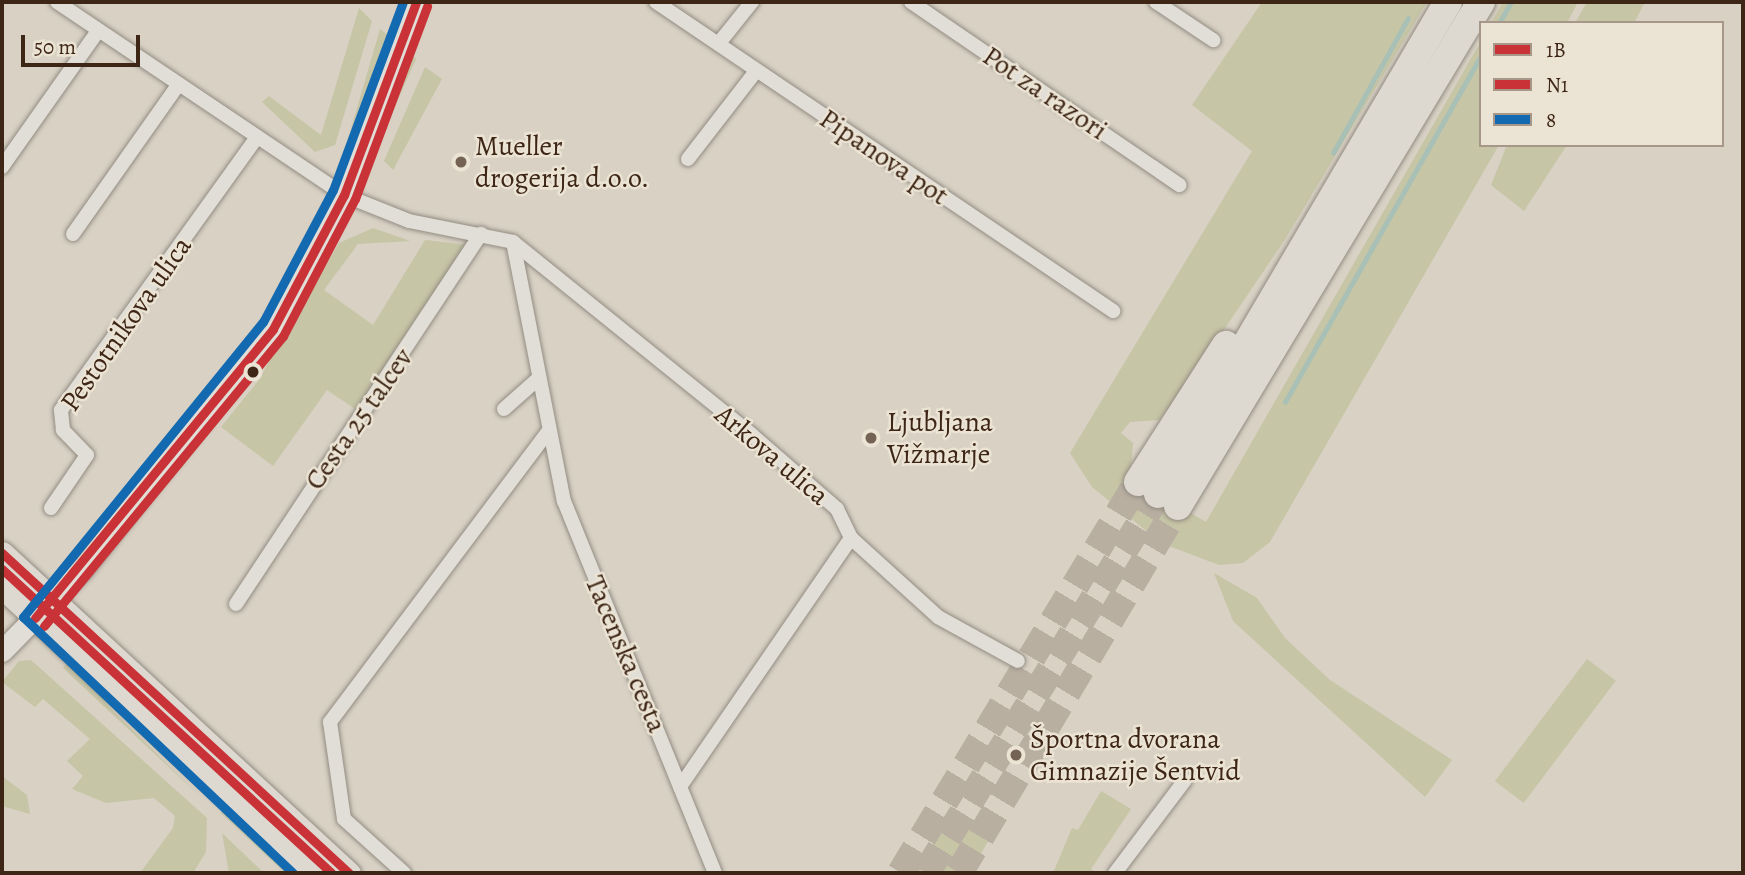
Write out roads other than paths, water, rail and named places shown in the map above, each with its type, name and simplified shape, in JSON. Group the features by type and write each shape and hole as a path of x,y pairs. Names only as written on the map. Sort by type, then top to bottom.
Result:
{"highway":[{"path":"1448,2 1393,98 1362,124 1167,499 1402,138 1481,2"}],"main road":[{"path":"2,651 53,600 273,329 344,195 416,2"},
{"path":"2,553 349,873"},
{"path":"2,587 311,873"}],"street":[{"path":"57,2 344,195 409,221 513,242"},
{"name":"Pipanova pot","path":"656,2 1113,311"},
{"path":"719,43 752,2"},
{"name":"Pot za razori","path":"911,2 1179,185"},
{"path":"1156,2 1213,40"},
{"path":"2,167 98,32"},
{"path":"688,159 756,71"},
{"path":"73,234 178,85"},
{"name":"Pestotnikova ulica","path":"51,509 87,455 63,430 61,410 257,137"},
{"name":"Cesta 25 talcev","path":"236,604 481,234"},
{"name":"Tacenska cesta","path":"513,242 548,432 577,538 715,873"},
{"name":"Arkova ulica","path":"513,242 752,435 837,509 851,538 937,617 1018,661"},
{"path":"504,409 539,378"},
{"path":"404,873 348,826 330,722 548,432"},
{"path":"680,787 851,538"},
{"path":"1115,873 1185,780"}],"waterway":[{"path":"1500,21 1511,2"},
{"path":"1333,153 1408,18"},
{"path":"1285,402 1479,59"}],"tunnel":[{"path":"901,873 1138,482"},
{"path":"926,873 1158,494"},
{"path":"959,873 1178,506"}],"place":[{"name":"Mueller drogerija d.o.o.","path":"461,162"},
{"name":"Ljubljana Vižmarje","path":"871,438"},
{"name":"Športna dvorana Gimnazije Šentvid","path":"1016,755"}]}
